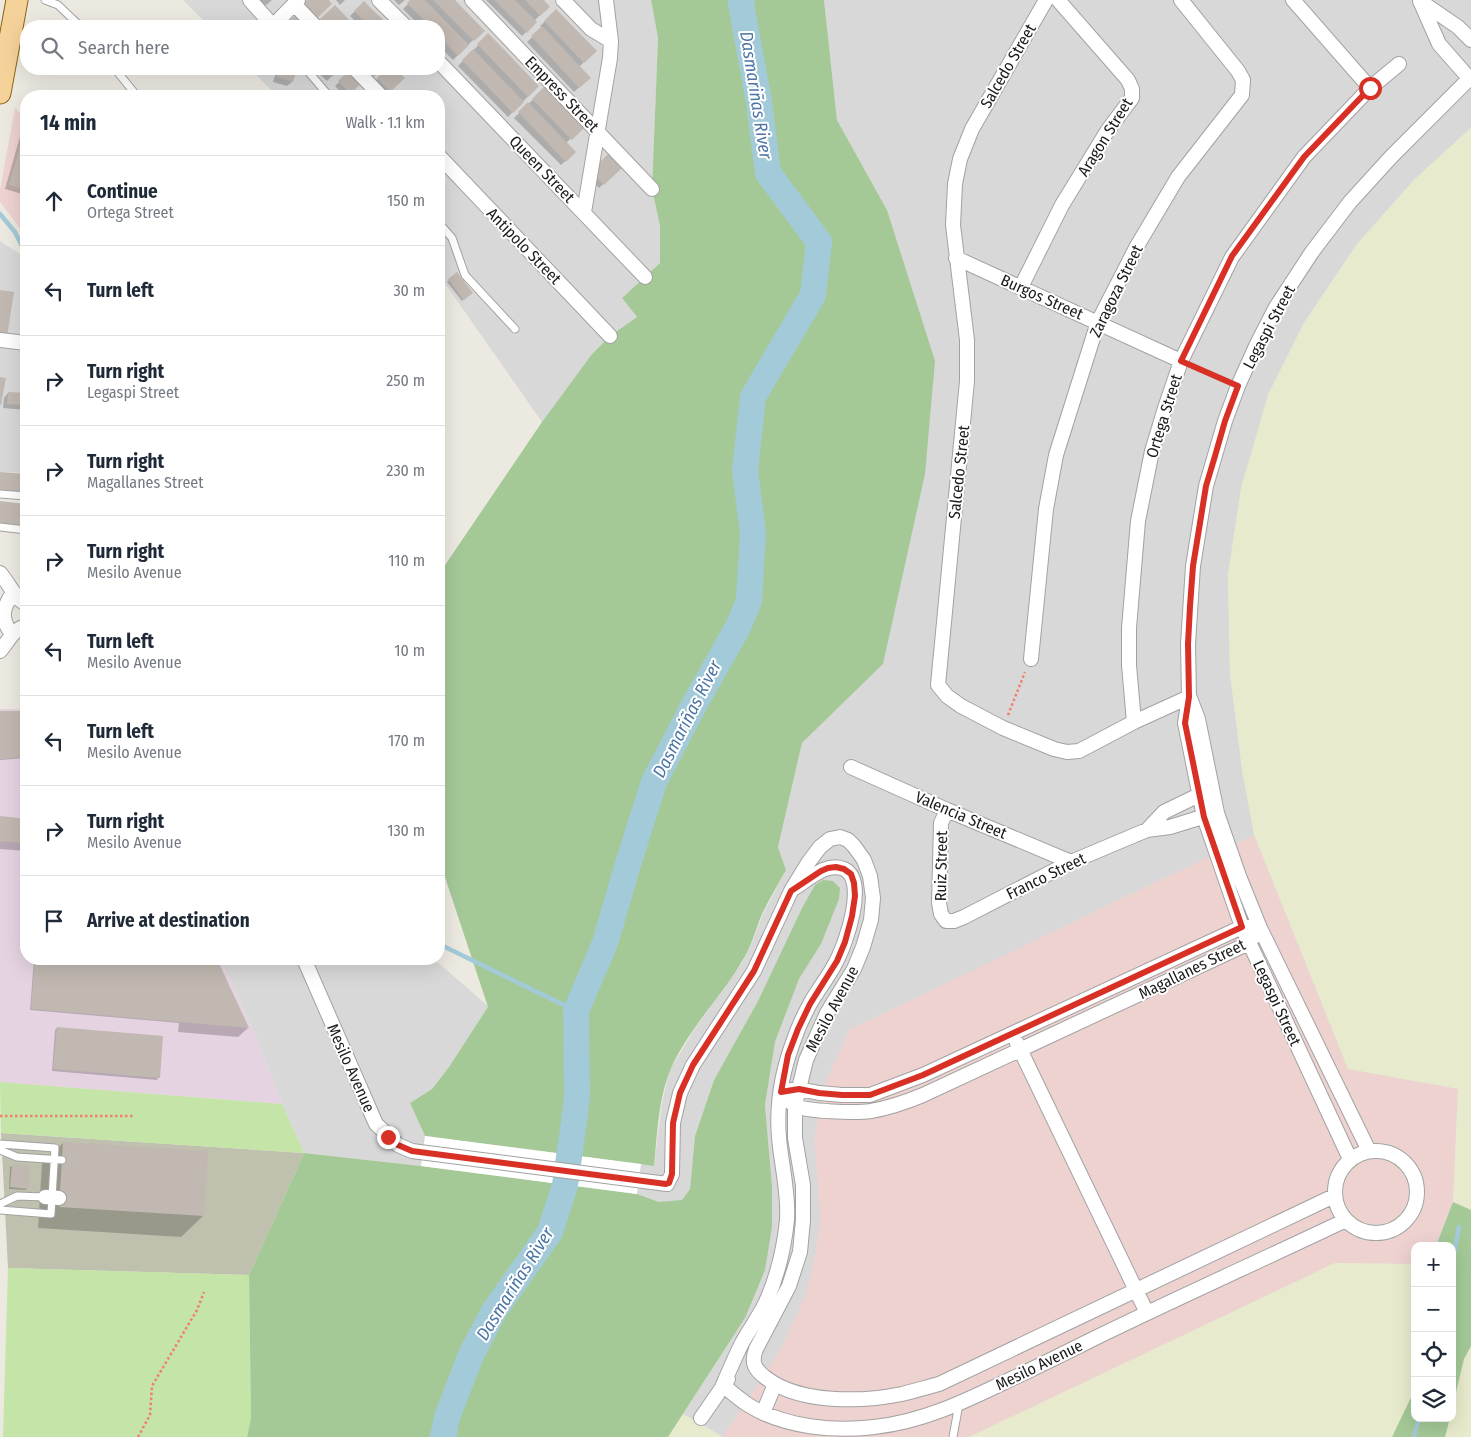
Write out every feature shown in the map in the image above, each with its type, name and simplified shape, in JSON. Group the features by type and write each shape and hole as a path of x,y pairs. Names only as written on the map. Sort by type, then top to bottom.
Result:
{"main road":[{"path":"0,93 17,0"}],"street":[{"path":"250,0 268,20"},
{"path":"379,0 398,20"},
{"name":"Empress Street","path":"472,0 652,189"},
{"path":"563,0 591,29 612,41"},
{"path":"584,212 612,41 606,0"},
{"name":"Salcedo Street","path":"1046,0 972,129 960,159 955,184 953,225 967,340 967,381 938,685 947,696 961,706 1003,728 1054,749 1067,752 1079,751 1134,722 1189,697"},
{"name":"Aragon Street","path":"1021,287 1062,205 1108,130 1132,98 1132,89 1128,80 1058,0"},
{"name":"Zaragoza Street","path":"1031,659 1045,517 1056,455 1098,322 1137,246 1178,177 1242,95 1243,80 1238,71 1181,0"},
{"path":"1293,0 1370,88"},
{"path":"1419,0 1458,27 1471,40"},
{"path":"1419,0 1439,44 1470,78"},
{"path":"279,20 296,2 310,20"},
{"name":"Ortega Street","path":"1134,722 1128,665 1129,628 1138,521 1152,450 1181,361 1232,256 1304,157 1370,88 1399,64"},
{"name":"Queen Street","path":"445,68 645,277"},
{"path":"361,75 375,90"},
{"name":"Legaspi Street","path":"1350,1159 1242,927 1185,723 1189,697 1188,644 1193,566 1206,486 1225,421 1238,386 1276,307 1312,252 1344,209 1391,157 1470,78"},
{"name":"Antipolo Street","path":"445,162 610,336"},
{"name":"Burgos Street","path":"956,258 1181,361"},
{"path":"0,340 20,342"},
{"path":"0,573 20,600"},
{"path":"12,635 6,626 3,616 6,603 13,592"},
{"path":"0,651 12,635 20,629"},
{"name":"Valencia Street","path":"851,767 1071,862"},
{"name":"Franco Street","path":"1147,830 1164,812 1206,793"},
{"name":"Ruiz Street","path":"946,921 941,914 939,903 941,823 947,810"},
{"name":"Legaspi Street","path":"1210,815 1239,876 1260,928 1369,1151"},
{"name":"Franco Street","path":"946,921 954,921 964,917 1071,862 1147,830 1170,827 1210,815"},
{"name":"Mesilo Avenue","path":"307,965 376,1124 398,1145 412,1151 666,1184 669,1183 672,1174 673,1123 680,1093 693,1065 754,971 791,891 808,863 820,847 830,839 840,838 848,840 864,860 870,876 873,898 870,920 863,947 854,968 827,1012 806,1060 795,1106 795,1138 803,1185 803,1220 800,1252 789,1286 756,1348 753,1359 754,1365 764,1376 792,1392 834,1398 878,1398 904,1394 939,1384 1334,1196"},
{"name":"Mesilo Avenue","path":"723,1385 742,1342 770,1293 783,1249 787,1218 778,1115 788,1055 810,1004 837,961 845,942 855,896 851,874 844,869 836,867 821,871 791,891"},
{"name":"Magallanes Street","path":"781,1092 799,1089 842,1095 870,1095 923,1075 1242,927 1260,928"},
{"name":"Magallanes Street","path":"795,1106 842,1112 870,1111 897,1105 923,1095 1249,943 1260,928"},
{"path":"1012,1033 1147,1313"},
{"path":"781,1092 795,1106"},
{"path":"1369,1151 1382,1151 1395,1155 1405,1163 1413,1174 1417,1186 1413,1211 1400,1225 1382,1233 1356,1228 1340,1213 1334,1196 1334,1185 1343,1166 1350,1159 1369,1151"},
{"name":"Mesilo Avenue","path":"723,1385 748,1405 763,1413 808,1426 852,1429 899,1424 959,1404 1346,1220"},
{"name":"Mesilo Avenue","path":"701,1418 723,1385 756,1348"},
{"path":"763,1413 775,1384"}],"lane":[{"path":"45,0 58,5 74,20"},
{"path":"120,75 132,90"},
{"path":"311,75 324,90"},
{"path":"445,230 452,238 465,275 515,329"},
{"path":"0,494 20,496"},
{"path":"0,527 20,529"},
{"path":"0,1144 55,1148 51,1214 0,1210"},
{"path":"0,1150 17,1158 62,1160"},
{"path":"0,1204 17,1196 52,1198"},
{"path":"953,1437 959,1404"}],"path":[{"path":"1181,361 1238,386"},
{"path":"1003,728 1031,659"},
{"path":"0,1116 135,1116"},
{"path":"138,1437 150,1415 152,1386 197,1310 204,1292"}],"shaded area":[{"path":"183,0 651,0 658,38 652,189 660,226 660,263 622,298 637,317 610,336 592,354 542,422 445,284 445,90 271,90 256,75 445,75 445,20 203,20"},
{"path":"824,0 1471,0 1471,128 1415,179 1357,244 1304,323 1268,395 1228,574 1230,673 1243,776 1458,1089 1453,1202 1438,1242 1411,1242 1411,1264 1335,1263 969,1437 723,1437 683,1414 745,1318 772,1186 765,1105 775,1042 799,979 821,944 802,908 758,1001 714,1080 695,1136 690,1189 682,1200 671,1202 659,1202 637,1194 304,1153 282,1104 254,1032 223,965 441,965 489,1007 432,1089 410,1103 425,1136 654,1166 662,1103 671,1068 694,1030 742,963 763,914 786,870 778,847 802,743 883,664 887,210 837,120"},
{"path":"15,108 20,113 20,230 0,202 0,190"},
{"path":"1471,128 1471,1210 1453,1202 1458,1089 1348,1069 1254,835 1243,776 1230,673 1228,574 1241,488 1268,395 1304,323 1357,244 1415,179"},
{"path":"0,241 20,254 20,473 0,472"},
{"path":"0,709 20,709 20,965 223,965 254,1032 282,1104 0,1082"},
{"path":"1254,835 1348,1069 1458,1089 1453,1202 1438,1242 1411,1242 1411,1264 1335,1263 969,1437 723,1437 782,1347 807,1292 820,1222 814,1138 826,1082 849,1030"},
{"path":"1,1133 304,1153 249,1275 8,1268"},
{"path":"1335,1263 1411,1264 1411,1397 1392,1437 969,1437"},
{"path":"1471,1346 1471,1437 1445,1437 1449,1422 1456,1422 1456,1392 1464,1359"},
{"path":"683,1414 723,1437 668,1437"}],"green space":[{"path":"651,0 824,0 837,120 887,210 935,361 925,474 883,664 802,743 778,847 786,870 762,914 744,957 683,1046 668,1076 658,1120 654,1166 425,1136 410,1103 432,1089 449,1067 488,1007 445,877 445,565 542,422 592,354 610,336 637,317 622,298 660,263 660,226 652,189 658,38"},
{"path":"823,880 833,881 840,888 839,899 821,944 799,979 775,1042 765,1105 772,1186 772,1227 765,1270 745,1318 668,1437 247,1437 251,1418 249,1275 304,1153 637,1194 659,1202 682,1200 690,1189 695,1136 714,1080 758,1001 802,908 815,885"},
{"path":"0,1082 282,1104 304,1153 1,1133"},
{"path":"1453,1202 1471,1210 1471,1346 1464,1359 1456,1392 1456,1242 1438,1242"},
{"path":"8,1268 249,1275 251,1418 247,1437 3,1437"},
{"path":"1411,1397 1411,1422 1449,1422 1445,1437 1392,1437"}],"pier":[{"path":"425,1136 641,1164 637,1194 421,1166"}],"building":[{"path":"307,0 329,0 332,4 315,20 301,5"},
{"path":"410,0 425,0 445,20 423,20 407,3"},
{"path":"433,0 455,0 485,31 474,41"},
{"path":"494,0 515,0 537,22 527,33"},
{"path":"525,0 544,0 550,7 540,16"},
{"path":"364,1 384,20 363,20 354,11"},
{"path":"335,5 349,20 319,20"},
{"path":"556,9 597,51 584,63 544,21"},
{"path":"295,16 299,20 290,20"},
{"path":"445,20 469,45 458,56 445,43"},
{"path":"542,26 591,78 579,88 531,36"},
{"path":"488,33 539,86 528,97 477,44"},
{"path":"473,49 524,102 513,113 462,60"},
{"path":"278,75 295,75 293,82 277,77"},
{"path":"344,75 359,75 365,79 355,90 347,90 338,81"},
{"path":"380,75 402,75 405,78 392,90 388,90 377,78"},
{"path":"544,87 584,128 572,140 532,99"},
{"path":"528,102 576,152 566,162 518,112"},
{"path":"20,147 20,188 9,185"},
{"path":"608,154 622,168 604,185 593,174 596,166"},
{"path":"457,272 473,293 464,300 448,279"},
{"path":"0,290 14,292 7,337 0,336"},
{"path":"0,377 6,378 1,405 0,405"},
{"path":"8,392 20,393 20,405 7,404"},
{"path":"0,472 20,474 20,492 0,491"},
{"path":"0,501 20,503 20,526 0,524"},
{"path":"0,711 20,711 20,757 0,759"},
{"path":"0,816 20,818 20,843 0,841"},
{"path":"35,965 220,965 249,1028 31,1009"},
{"path":"57,1027 163,1036 160,1078 53,1069"},
{"path":"63,1142 208,1151 204,1216 59,1207"},
{"path":"12,1164 30,1166 29,1189 10,1187"}],"waterway":[{"name":"Dasmariñas River","path":"443,1437 447,1417 471,1355 494,1311 550,1232 565,1185 574,1122 577,1096 576,1011 605,943 654,782 694,705 738,627 749,601 753,533 745,470 753,397 813,295 819,242 768,173 759,102 741,4 742,0"},
{"path":"0,214 15,232 20,242"},
{"path":"445,947 576,1011"},
{"path":"1456,1243 1459,1227"},
{"path":"1414,1437 1418,1422"}],"route":[{"path":"388,1137 398,1145 412,1151 669,1183 672,1174 673,1123 680,1093 693,1065 754,971 791,891 828,868 844,869 851,874 855,896 852,916 845,942 837,961 810,1004 798,1029 788,1055 781,1092 799,1089 842,1095 870,1095 896,1086 1242,927 1204,817 1185,723 1189,697 1188,644 1193,566 1206,486 1225,421 1238,386 1181,361 1232,256 1304,157 1370,88"}]}
